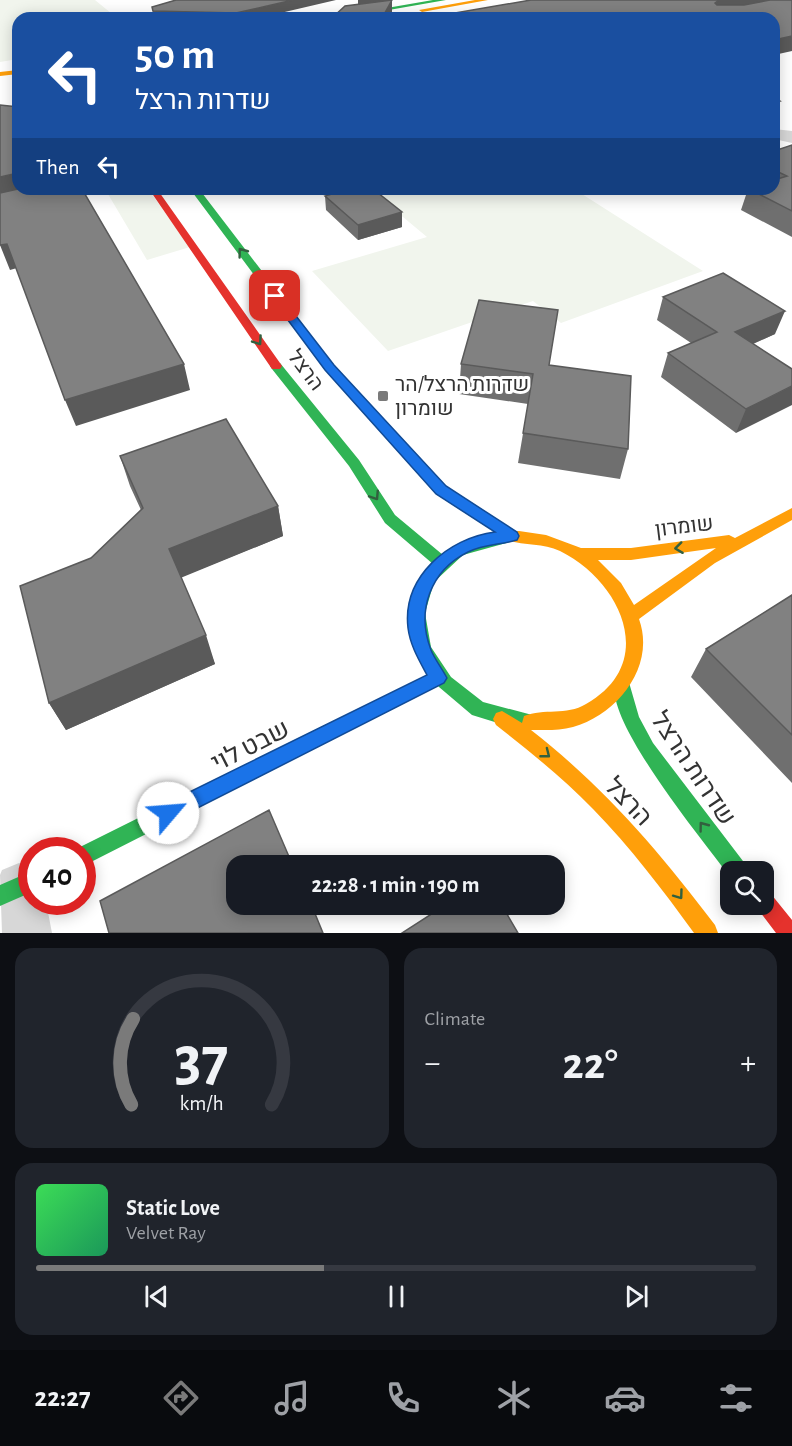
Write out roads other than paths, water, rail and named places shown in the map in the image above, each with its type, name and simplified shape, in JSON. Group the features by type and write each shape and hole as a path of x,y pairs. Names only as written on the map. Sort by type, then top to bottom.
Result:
{"main road":[{"path":"369,12 443,0"},
{"path":"412,12 485,0"},
{"name":"הרצל","path":"157,195 285,380 354,463 390,519 441,562"},
{"path":"199,195 329,367 441,490 512,536"},
{"path":"737,540 792,513"},
{"path":"512,536 548,540 581,554 603,570 615,583 633,614 637,638 633,662 622,685 600,706 570,719 535,723 500,717 465,701 438,678 423,653 416,628 417,603 426,581 441,562 462,548 485,539 512,536"},
{"name":"שומרון","path":"581,554 631,554 737,540"},
{"name":"שומרון","path":"633,614 660,591 737,540"},
{"name":"שבט לוי","path":"96,848 438,678"},
{"name":"שדרות הרצל","path":"622,685 631,719 647,749 731,861"},
{"name":"הרצל","path":"500,717 557,762 611,814 665,876 707,933"},
{"path":"774,914 789,933"}],"place":[{"name":"שדרות הרצל/הר שומרון","path":"383,396"}]}
